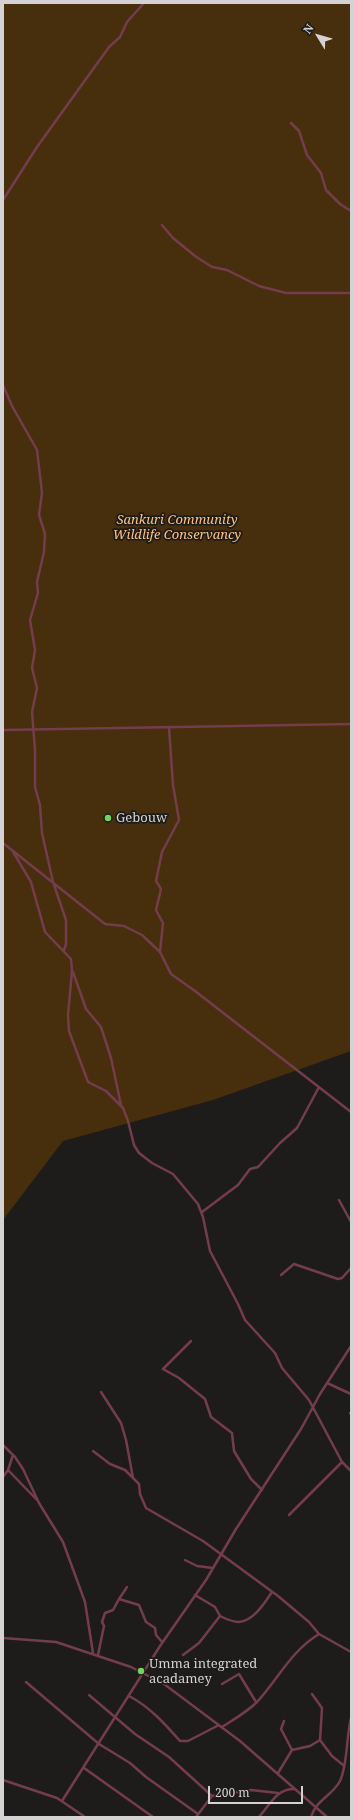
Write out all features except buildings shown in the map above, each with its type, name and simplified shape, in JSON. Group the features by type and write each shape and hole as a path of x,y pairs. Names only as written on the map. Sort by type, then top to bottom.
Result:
{"street":[{"path":"3,200 37,147 109,47 120,37 126,22 144,3"},
{"path":"291,123 299,131 308,155 321,173 326,190 340,204 351,211"},
{"path":"162,225 173,238 206,264 212,267 228,270 259,286 286,293 351,293"},
{"path":"3,385 12,406 37,450 42,493 39,515 46,534 44,552 37,582 38,593 30,620 35,650 32,668 37,688 32,712 35,750 35,787 40,805 42,833 53,882 66,920 66,944 64,950"},
{"path":"3,730 351,724"},
{"path":"160,952 163,923 156,910 161,889 156,881 162,852 179,820 173,785 169,728"},
{"path":"3,843 105,924 124,926 135,930 160,952 171,974 177,980 195,991 351,1112"},
{"path":"12,850 31,882 45,932 64,950 71,959 72,971 68,1015 72,1041 79,1054 88,1082 106,1091 121,1106"},
{"path":"72,971 86,1009 101,1027 111,1058 121,1106 128,1121 134,1145 139,1154 173,1174 198,1204 202,1212 210,1251 245,1320 276,1353 282,1368 309,1400 342,1462 351,1471"},
{"path":"202,1212 238,1185 250,1169 258,1167 280,1143 297,1128 319,1088"},
{"path":"339,1200 351,1222"},
{"path":"281,1275 294,1264 338,1279 342,1278 351,1268"},
{"path":"191,1341 163,1369 179,1378 205,1399 211,1417 232,1433 234,1451 250,1479 262,1490"},
{"path":"62,1801 162,1642 213,1568 301,1429 327,1383 351,1346"},
{"path":"327,1383 351,1394"},
{"path":"101,1392 121,1423 134,1478"},
{"path":"3,1445 13,1455 23,1469 39,1503 63,1542 85,1602 93,1653"},
{"path":"93,1452 110,1464 125,1470 134,1478 139,1484 140,1494 146,1508 165,1520 193,1534 272,1592 309,1622 319,1634 351,1652"},
{"path":"3,1477 8,1470 13,1455"},
{"path":"289,1515 342,1462"},
{"path":"8,1470 39,1503"},
{"path":"185,1560 197,1566 213,1568"},
{"path":"98,1655 104,1626 102,1622 105,1613 113,1610 119,1598 127,1588"},
{"path":"195,1595 215,1607 220,1616 234,1621 243,1621 257,1612 272,1592"},
{"path":"119,1598 139,1605 146,1622 155,1628 156,1635 162,1642"},
{"path":"183,1655 199,1643 220,1616"},
{"path":"129,1696 141,1702 162,1721 180,1742 188,1741 221,1726 256,1702 287,1661 306,1642 319,1634"},
{"path":"3,1638 56,1642 93,1653 143,1673 173,1689 278,1773 294,1789 327,1817"},
{"path":"222,1684 239,1674 256,1702"},
{"path":"26,1682 99,1744 130,1763 197,1816 212,1796 251,1790 278,1793"},
{"path":"312,1694 322,1708 320,1740 332,1756 343,1765"},
{"path":"89,1695 135,1734 169,1757 212,1796"},
{"path":"311,1817 315,1806 335,1788 341,1779 351,1718"},
{"path":"284,1721 281,1729 292,1750"},
{"path":"278,1773 292,1750 310,1746 320,1740"},
{"path":"84,1768 153,1817"},
{"path":"3,1780 57,1798 85,1817"},
{"path":"259,1817 278,1793 286,1789 294,1789"}],"green space":[{"name":"Sankuri Community Wildlife Conservancy","path":"3,3 351,3 351,1051 213,1100 63,1141 3,1220"}],"place":[{"name":"Gebouw","path":"108,818"},
{"name":"Umma integrated acadamey","path":"141,1671"}]}
